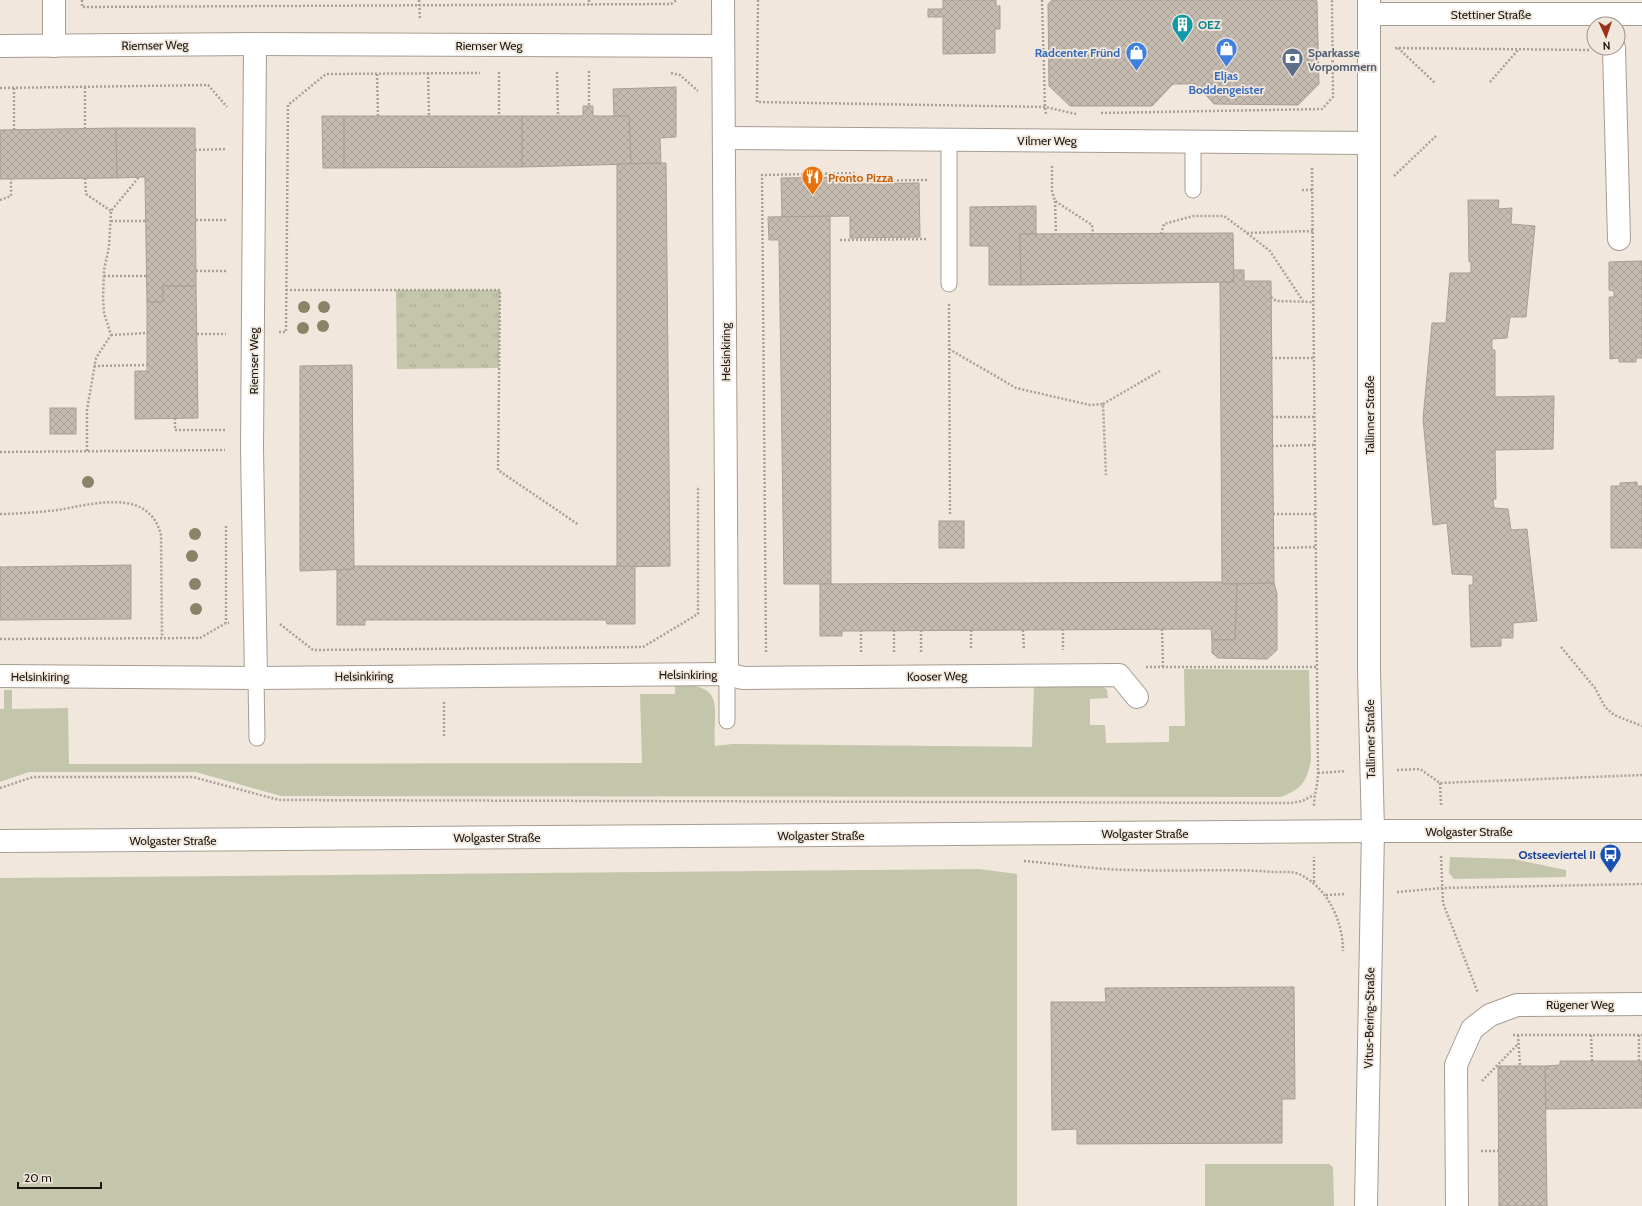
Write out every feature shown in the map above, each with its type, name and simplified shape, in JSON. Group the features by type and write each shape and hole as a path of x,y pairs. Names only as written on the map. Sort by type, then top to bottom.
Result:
{"street":[{"path":"0,46 54,46 54,0"},
{"name":"Helsinkiring","path":"0,676 256,678 443,675 727,674 723,0"},
{"name":"Stettiner Straße","path":"1369,7 1586,18"},
{"name":"Tallinner Straße","path":"1369,7 1370,770 1373,830"},
{"name":"Stettiner Straße","path":"1626,17 1642,14"},
{"name":"Riemser Weg","path":"54,46 255,44 723,46"},
{"name":"Riemser Weg","path":"255,44 252,441 256,678"},
{"path":"1614,56 1619,239"},
{"name":"Vilmer Weg","path":"724,138 1369,144"},
{"name":"Kooser Weg","path":"727,674 743,678 1119,675 1137,697"},
{"name":"Wolgaster Straße","path":"0,841 1373,830 1642,831"},
{"name":"Vitus-Bering-Straße","path":"1366,1206 1373,830"},
{"name":"Rügener Weg","path":"1490,1015 1517,1005 1642,1004"},
{"path":"1457,1206 1456,1065 1472,1029 1490,1015"}],"lane":[{"path":"949,140 949,284"},
{"path":"1193,142 1193,190"},
{"path":"727,674 728,721"},
{"path":"256,678 257,738"}],"path":[{"path":"82,0 82,7 589,5 671,4 677,0"},
{"path":"588,0 589,5"},
{"path":"758,0 757,102 1045,107 1076,114 1084,114"},
{"path":"1042,0 1045,107 1052,140 1052,191 1055,201 1056,234"},
{"path":"1100,113 1322,109 1333,97 1332,0"},
{"path":"1369,44 1398,48 1586,49"},
{"path":"1398,48 1435,84"},
{"path":"1490,82 1519,49"},
{"path":"588,71 589,106"},
{"path":"581,72 596,71"},
{"path":"278,340 278,332 286,332 288,105 326,74 483,72"},
{"path":"491,72 506,72"},
{"path":"499,72 499,116"},
{"path":"550,72 565,72"},
{"path":"557,72 558,116"},
{"path":"669,72 680,75 698,91 698,98"},
{"path":"428,73 429,116"},
{"path":"377,74 378,116"},
{"path":"0,88 208,85 227,105 227,112"},
{"path":"85,86 85,129"},
{"path":"14,88 14,130"},
{"path":"0,788 33,778 194,777 279,800 1291,803 1302,801 1314,795 1318,784 1318,667 1311,109"},
{"path":"1369,201 1436,136"},
{"path":"227,142 227,157"},
{"path":"195,150 227,149"},
{"path":"766,653 762,175 856,173 856,181 949,180"},
{"path":"111,334 104,313 104,276 112,211 139,177"},
{"path":"85,178 86,194 112,211"},
{"path":"0,200 11,196 11,179"},
{"path":"1302,190 1312,190"},
{"path":"1055,201 1092,225 1093,234"},
{"path":"227,212 227,227"},
{"path":"1161,234 1164,224 1193,216 1224,216 1270,251 1303,301"},
{"path":"196,220 227,220"},
{"path":"111,222 146,221"},
{"path":"1246,233 1313,231"},
{"path":"840,240 949,239"},
{"path":"226,263 226,278"},
{"path":"196,271 226,271"},
{"path":"104,276 146,276"},
{"path":"949,284 950,516"},
{"path":"286,290 500,290 498,470 578,525"},
{"path":"1271,297 1276,301 1314,302"},
{"path":"226,326 226,341"},
{"path":"111,334 147,333"},
{"path":"87,451 87,410 94,366 96,358 111,334"},
{"path":"197,334 226,334"},
{"path":"949,350 1016,388 1090,405 1103,404 1160,371"},
{"path":"1271,358 1314,358"},
{"path":"94,366 147,365"},
{"path":"1103,404 1106,475"},
{"path":"1272,417 1315,417"},
{"path":"175,418 175,430 225,430"},
{"path":"225,437 226,423"},
{"path":"225,444 225,458"},
{"path":"1272,446 1315,445"},
{"path":"0,452 225,450"},
{"path":"0,638 200,638 226,623 281,624 313,650 643,647 698,614 698,479"},
{"path":"0,514 57,510 113,501 135,505 143,509 158,524 161,535 162,638"},
{"path":"1273,514 1316,514"},
{"path":"226,521 226,623"},
{"path":"1273,548 1316,547"},
{"path":"1162,629 1163,667"},
{"path":"894,630 894,659"},
{"path":"921,630 922,659"},
{"path":"971,630 971,652"},
{"path":"861,631 861,659"},
{"path":"1560,647 1594,688 1605,707 1614,716 1642,726"},
{"path":"1140,667 1318,667"},
{"path":"443,675 444,738"},
{"path":"1318,773 1420,769 1440,783 1642,775"},
{"path":"1440,783 1441,811"},
{"path":"1441,854 1443,903 1478,992 1503,1036 1641,1035 1639,1061"},
{"path":"1406,891 1442,888 1642,884"},
{"path":"1518,1035 1520,1066"},
{"path":"1592,1035 1592,1061"},
{"path":"1478,1085 1519,1042"},
{"path":"1479,1151 1498,1151"}],"green space":[{"path":"396,290 500,290 499,368 397,369"},
{"path":"1184,669 1309,670 1311,760 1305,780 1298,788 1280,797 281,796 196,772 29,772 0,782 0,709 4,709 4,690 12,690 12,709 68,708 69,764 642,763 640,694 675,694 675,684 692,685 703,689 710,694 714,701 715,710 715,746 732,744 1032,747 1034,684 1102,685 1107,690 1108,698 1090,699 1090,725 1105,725 1106,743 1169,742 1169,726 1185,726"},
{"path":"1450,857 1513,859 1566,870 1566,877 1454,879 1449,873"},
{"path":"979,869 1017,874 1017,1206 0,1206 0,878"},
{"path":"1205,1164 1329,1164 1333,1167 1334,1206 1205,1206"}],"building":[{"path":"943,0 996,0 996,6 1000,6 1000,29 995,29 995,53 943,54 943,17 928,17 928,9 943,9"},
{"name":"OEZ","path":"1052,0 1316,0 1319,84 1298,105 1214,104 1196,84 1173,84 1152,106 1070,106 1049,86 1048,4"},
{"path":"676,87 676,137 660,138 661,163 631,164 629,116 614,116 613,89"},
{"path":"583,106 593,106 593,116 629,116 631,164 522,167 522,116 583,116"},
{"path":"322,116 344,116 344,168 323,168"},
{"path":"344,116 522,116 522,167 344,168"},
{"path":"116,128 117,178 0,179 0,130"},
{"path":"116,128 195,128 196,286 163,286 163,302 147,302 145,177 117,178"},
{"path":"666,163 670,566 617,567 617,164"},
{"path":"852,177 852,184 919,183 920,237 850,238 850,216 782,217 781,178"},
{"path":"1468,200 1499,200 1498,209 1512,208 1511,224 1535,226 1526,317 1510,317 1507,338 1492,339 1492,350 1495,350 1495,397 1554,396 1553,449 1495,450 1496,499 1493,499 1494,508 1508,509 1511,530 1527,529 1537,621 1513,623 1513,638 1501,638 1501,646 1471,647 1469,585 1473,585 1473,575 1452,574 1447,523 1433,525 1423,419 1432,323 1446,323 1450,273 1471,273 1471,261 1469,262"},
{"path":"1036,206 1036,234 1020,234 1021,285 989,285 989,246 970,246 970,207"},
{"path":"830,216 831,584 784,584 779,240 769,240 768,217"},
{"path":"1233,233 1234,282 1021,285 1020,234"},
{"path":"1642,261 1642,358 1636,358 1636,362 1619,362 1619,358 1610,359 1609,297 1614,297 1614,291 1609,290 1609,262"},
{"path":"1233,270 1244,270 1244,281 1271,281 1274,583 1222,584 1220,282 1234,282"},
{"path":"163,286 196,286 198,418 135,419 135,371 147,371 147,302 163,302"},
{"path":"352,365 354,569 300,571 300,366"},
{"path":"50,408 76,408 76,434 50,434"},
{"path":"1637,482 1637,486 1642,486 1642,548 1611,548 1611,486 1620,486 1620,483"},
{"path":"939,521 964,521 964,548 939,548"},
{"path":"131,565 131,619 0,620 0,567"},
{"path":"354,566 635,566 635,624 607,624 606,620 365,620 365,625 337,625 337,570 354,569"},
{"path":"1222,582 1222,584 1237,584 1235,640 1212,640 1211,629 842,631 842,636 820,636 820,584"},
{"path":"1274,583 1277,594 1277,650 1267,659 1218,658 1212,653 1212,640 1235,640 1237,584"},
{"path":"1294,987 1295,1099 1282,1099 1282,1143 1077,1144 1077,1129 1052,1130 1051,1002 1106,1002 1105,988"},
{"path":"1560,1061 1642,1061 1642,1108 1546,1109 1545,1066 1560,1065"},
{"path":"1498,1066 1545,1066 1547,1206 1499,1206"}],"place":[{"name":"OEZ","path":"1183,44"},
{"name":"Eljas Boddengeister","path":"1226,68"},
{"name":"Radcenter Fründ","path":"1136,72"},
{"name":"Sparkasse Vorpommern","path":"1293,78"},
{"name":"Pronto Pizza","path":"812,196"},
{"name":"Ostseeviertel II","path":"1611,874"}]}
